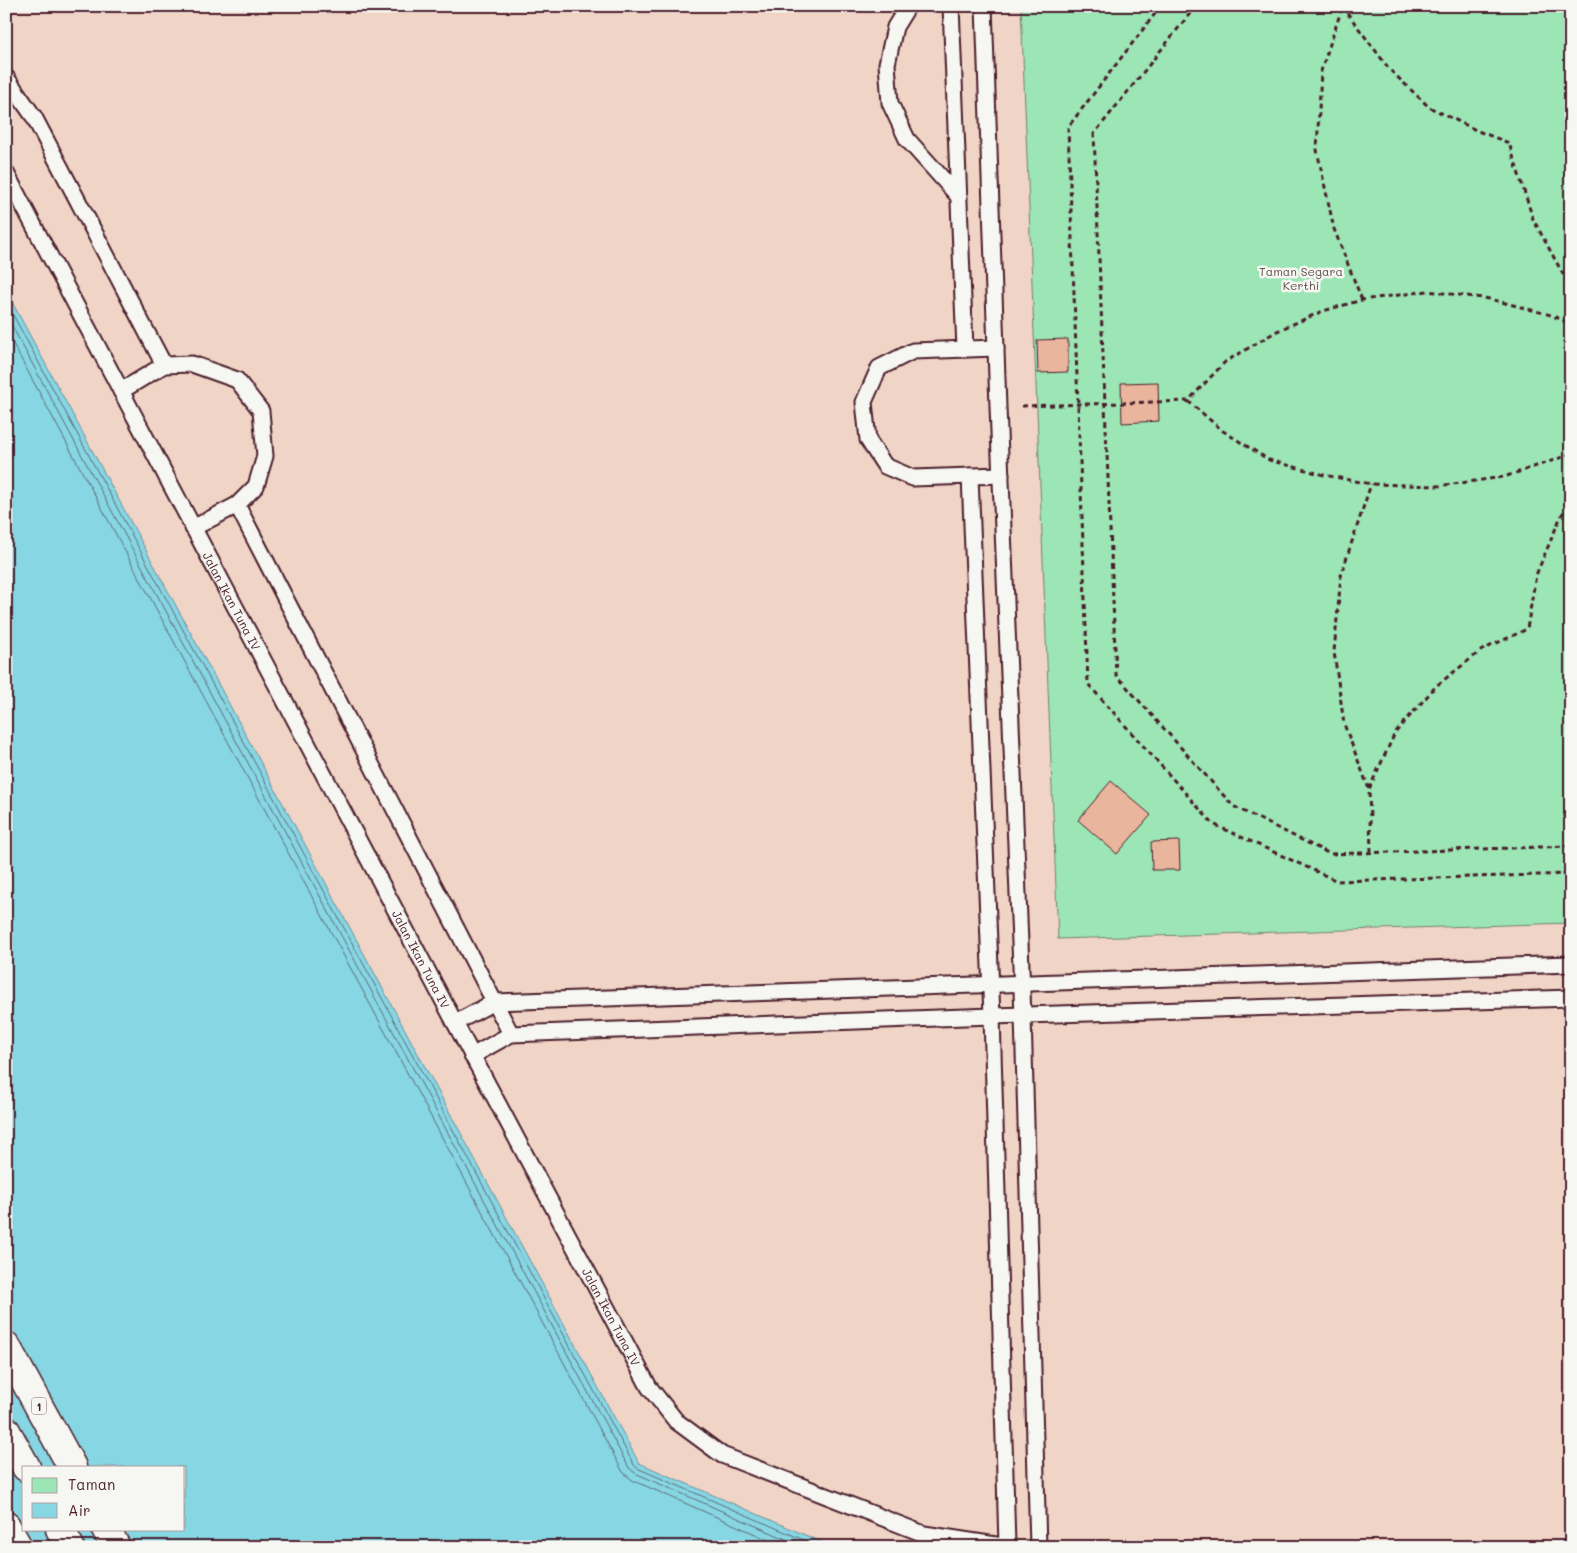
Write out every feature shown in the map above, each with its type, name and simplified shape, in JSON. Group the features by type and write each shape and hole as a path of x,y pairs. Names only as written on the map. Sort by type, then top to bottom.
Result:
{"highway":[{"name":"1","path":"6,1346 71,1466"},
{"path":"6,1431 25,1466"},
{"path":"6,1526 18,1547"},
{"path":"61,1530 70,1547"},
{"path":"107,1530 116,1547"}],"lane":[{"path":"908,6 895,27 887,64 890,103 907,139 959,197"},
{"path":"951,6 965,349"},
{"path":"984,6 998,407 1022,983 1038,1547"},
{"path":"6,76 34,117 164,366"},
{"name":"Jalan Ikan Tuna IV","path":"6,173 454,1023 649,1387 676,1421 722,1455 924,1534 1008,1546"},
{"path":"996,348 913,351 879,368 864,402 868,440 885,466 913,478 1001,474"},
{"path":"121,391 164,366 192,364 237,380 261,411 265,456 256,486 237,505 193,528"},
{"path":"970,476 992,1016 1008,1546"},
{"path":"237,505 511,1034"},
{"path":"454,1023 494,1002 1571,964"},
{"path":"472,1056 511,1034 992,1016 1571,998"}],"path":[{"path":"1161,6 1068,127 1088,684 1213,824 1337,881 1571,874"},
{"path":"1196,6 1094,134 1116,675 1234,806 1330,854 1571,846"},
{"path":"1342,7 1390,70 1429,107 1478,131 1510,143 1533,219 1564,276 1571,284"},
{"path":"1342,7 1321,71 1317,150 1334,229 1362,300"},
{"path":"1188,401 1225,362 1277,331 1323,311 1362,300 1428,291 1490,299 1551,315 1571,324"},
{"path":"998,407 1188,401 1224,431 1269,460 1324,475 1371,484 1438,486 1504,478 1571,453"},
{"path":"1371,484 1341,575 1334,652 1344,724 1369,789 1371,852"},
{"path":"1369,789 1395,733 1436,686 1482,650 1527,629 1536,575 1561,516 1571,502"}],"shaded area":[{"path":"6,6 1571,6 1571,1547 833,1547 639,1463 6,291"}],"green space":[{"name":"Taman Segara Kerthi","path":"1021,6 1571,6 1571,923 1058,939"}],"water":[{"path":"6,291 639,1463 833,1547 6,1547"}],"building":[{"path":"1068,339 1068,372 1038,373 1037,340"},
{"path":"1158,382 1159,421 1122,423 1121,383"},
{"path":"1111,781 1151,815 1117,854 1078,820"},
{"path":"1179,841 1180,870 1152,870 1151,842"}]}
